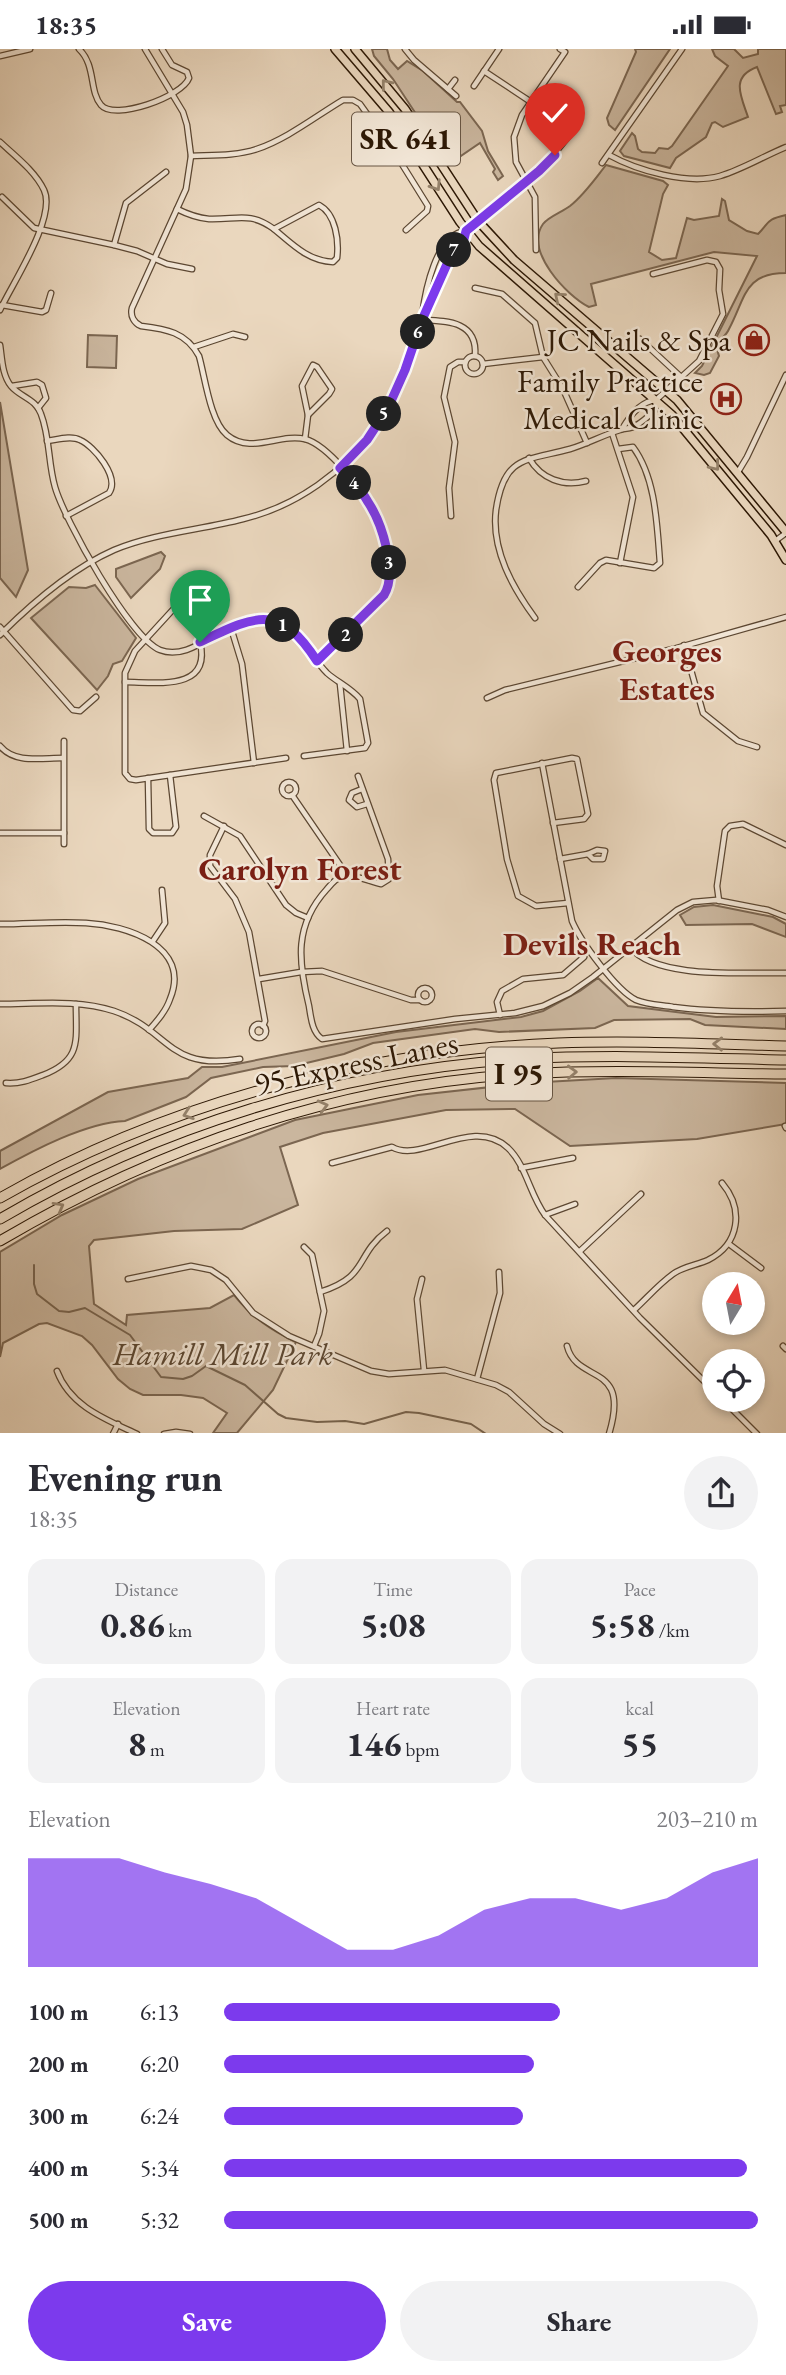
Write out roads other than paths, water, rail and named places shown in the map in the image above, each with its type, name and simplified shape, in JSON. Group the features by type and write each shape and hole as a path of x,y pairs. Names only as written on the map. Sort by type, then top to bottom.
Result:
{"highway":[{"name":"I 95","path":"0,1198 92,1152 189,1114 286,1084 372,1064 464,1050 559,1043 786,1046"},
{"name":"95 Express Lanes","path":"0,1219 78,1177 193,1128 301,1095 386,1076 472,1064 566,1057 786,1060"},
{"name":"I 95","path":"0,1241 74,1199 174,1153 257,1123 341,1101 450,1081 519,1074 619,1071 786,1074"}],"main road":[{"name":"SR 641","path":"335,49 389,112 466,231 525,289 656,400 688,432 775,541 786,560"},
{"name":"SR 641","path":"355,49 405,109 478,221 514,260 666,390 738,471 786,533"}],"street":[{"path":"0,56 30,49"},
{"path":"79,49 90,66 98,101 108,110 151,104 174,94 186,85 188,76 184,70 172,65 162,49"},
{"path":"145,49 174,94 187,125 191,156 186,189 132,309 132,316 141,326 182,335 194,347 199,356 216,418 228,436 249,444 305,439 318,446 361,491 374,512 390,565 390,583 382,598 317,661"},
{"path":"405,49 456,96"},
{"path":"474,86 499,49"},
{"path":"536,250 535,199 514,156 513,137 518,123 565,52 560,49"},
{"path":"602,163 682,49"},
{"path":"484,71 531,102"},
{"path":"448,89 455,80"},
{"path":"191,156 256,150 344,100 353,100 360,104 376,125 428,206 427,211 406,230"},
{"path":"422,320 425,289 436,261 454,236 466,231 555,155 578,123"},
{"path":"0,142 30,172 46,193 47,199 40,230 1,307 42,312 46,310 51,293"},
{"path":"609,155 634,167 703,180 729,173 786,147"},
{"path":"114,245 126,203 166,172"},
{"path":"2,197 30,225 40,230 114,245 192,269"},
{"path":"177,209 209,219 249,217 264,222 313,259 333,262 337,258 338,239 331,219 322,207 315,206 274,229"},
{"path":"96,697 80,712 73,711 1,631 92,561 135,543 266,512 299,498 340,468 367,440 388,408 405,370 422,320 452,253 464,239 466,231"},
{"path":"622,429 647,401 656,400 703,355 723,314 719,290 720,269 716,262 707,260 653,274"},
{"path":"475,288 502,293 531,317 538,329 543,357 562,389 587,443"},
{"path":"422,320 450,321 463,327 473,341 475,356"},
{"path":"194,347 233,334 245,337"},
{"path":"640,339 681,376"},
{"path":"0,345 5,373 11,386 38,408 42,415 55,490 66,516 122,613 145,639 160,650 174,652 249,620 275,621 300,638 317,661 357,695 362,703 368,743 362,750 304,756"},
{"path":"475,356 480,358 483,364 481,371 473,374 467,370 466,362 468,358 475,356"},
{"path":"483,364 543,357"},
{"path":"451,516 449,488 455,442 444,397 450,367 458,362 466,362"},
{"path":"305,439 308,415 302,386 313,365 331,389 308,415"},
{"path":"738,471 786,375"},
{"path":"11,386 37,382 42,385 46,398 38,408"},
{"path":"536,618 515,588 497,541 496,515 500,491 508,475 517,464 529,458 634,427 656,409 656,400"},
{"path":"612,433 633,498 620,563"},
{"path":"47,441 74,438 82,440 109,469 113,480 109,493 66,516"},
{"path":"578,587 602,562 654,568 660,563 653,500 647,475 633,447 618,449"},
{"path":"529,458 538,471 553,480 570,484 586,481"},
{"path":"775,541 786,533"},
{"path":"224,610 203,591 193,589 130,658 125,682 125,773 130,779 148,778 286,758"},
{"path":"487,698 505,689 786,617"},
{"path":"231,628 242,664 254,763"},
{"path":"125,682 176,682 187,679 200,666 200,642"},
{"path":"684,645 702,713 738,741 757,747"},
{"path":"340,683 346,751"},
{"path":"64,741 64,844"},
{"path":"0,746 15,758 63,758"},
{"path":"553,823 584,818 588,811 577,759 499,771 494,776 507,859 514,885 523,900 543,907 568,903"},
{"path":"542,763 568,903 577,931 626,993 648,1004 716,1012 786,1011"},
{"path":"148,778 149,829 153,833 172,833 176,827 170,775"},
{"path":"358,776 388,859 389,879 381,884 344,876 335,881 321,897 308,918 302,940 301,972 314,1031 321,1039 529,1011 557,1000 605,968 681,907 702,900 768,910 786,917"},
{"path":"362,789 352,793 349,800 357,807 367,804"},
{"path":"292,795 340,865 344,876"},
{"path":"204,816 233,831 246,844 286,905 308,918"},
{"path":"719,901 717,886 725,831 730,826 743,824 786,845"},
{"path":"224,826 210,855 210,866 229,890 244,918 253,946 264,1025"},
{"path":"0,833 64,833"},
{"path":"560,859 589,855"},
{"path":"153,941 165,923 162,890"},
{"path":"0,924 87,923 118,928 153,941 168,957 174,982 168,1004 149,1030"},
{"path":"630,947 648,962 663,965 726,974 786,973"},
{"path":"500,1015 497,1002 502,991 523,979 563,975 584,957"},
{"path":"258,979 301,972 328,972 411,1000 420,1000"},
{"path":"0,1005 88,1005 115,1011 149,1030 176,1052 198,1061 240,1059"},
{"path":"6,1083 27,1081 68,1061 76,1042 76,1005"},
{"path":"332,1163 392,1147 416,1149 480,1136 496,1140 508,1147 545,1215 702,1379"},
{"path":"521,1168 573,1159"},
{"path":"634,1311 674,1273 711,1258 729,1244 737,1217 733,1201 722,1184"},
{"path":"580,1251 641,1195"},
{"path":"545,1215 575,1204"},
{"path":"320,1292 337,1287 351,1278 362,1265 369,1249 387,1231"},
{"path":"729,1244 761,1268"},
{"path":"304,1247 312,1255 324,1311 314,1346"},
{"path":"128,1279 191,1266 211,1270 226,1280 249,1309 266,1323 314,1346 370,1371 389,1374 445,1370 477,1379 505,1389 544,1424 560,1433"},
{"path":"477,1379 500,1293 499,1272"},
{"path":"422,1279 417,1299 424,1370"},
{"path":"567,1346 571,1357 602,1378 611,1388 615,1408 609,1433"},
{"path":"57,1371 65,1387 78,1402 137,1433"},
{"path":"735,1412 757,1433"},
{"path":"113,1433 118,1424"},
{"path":"164,1433 190,1433"}],"waterway":[{"path":"34,1265 37,1294 59,1311 69,1312 85,1308 130,1335 161,1377 183,1379 206,1366 245,1385 286,1418 364,1424 406,1412 471,1424 484,1433"}],"place":[{"name":"JC Nails & Spa","path":"754,340"},
{"name":"Family Practice Medical Clinic","path":"726,399"}],"district":[{"name":"Georges Estates","path":"667,669"},
{"name":"Carolyn Forest","path":"300,868"},
{"name":"Devils Reach","path":"592,943"}],"park label":[{"name":"Hamill Mill Park","path":"223,1354"}]}
